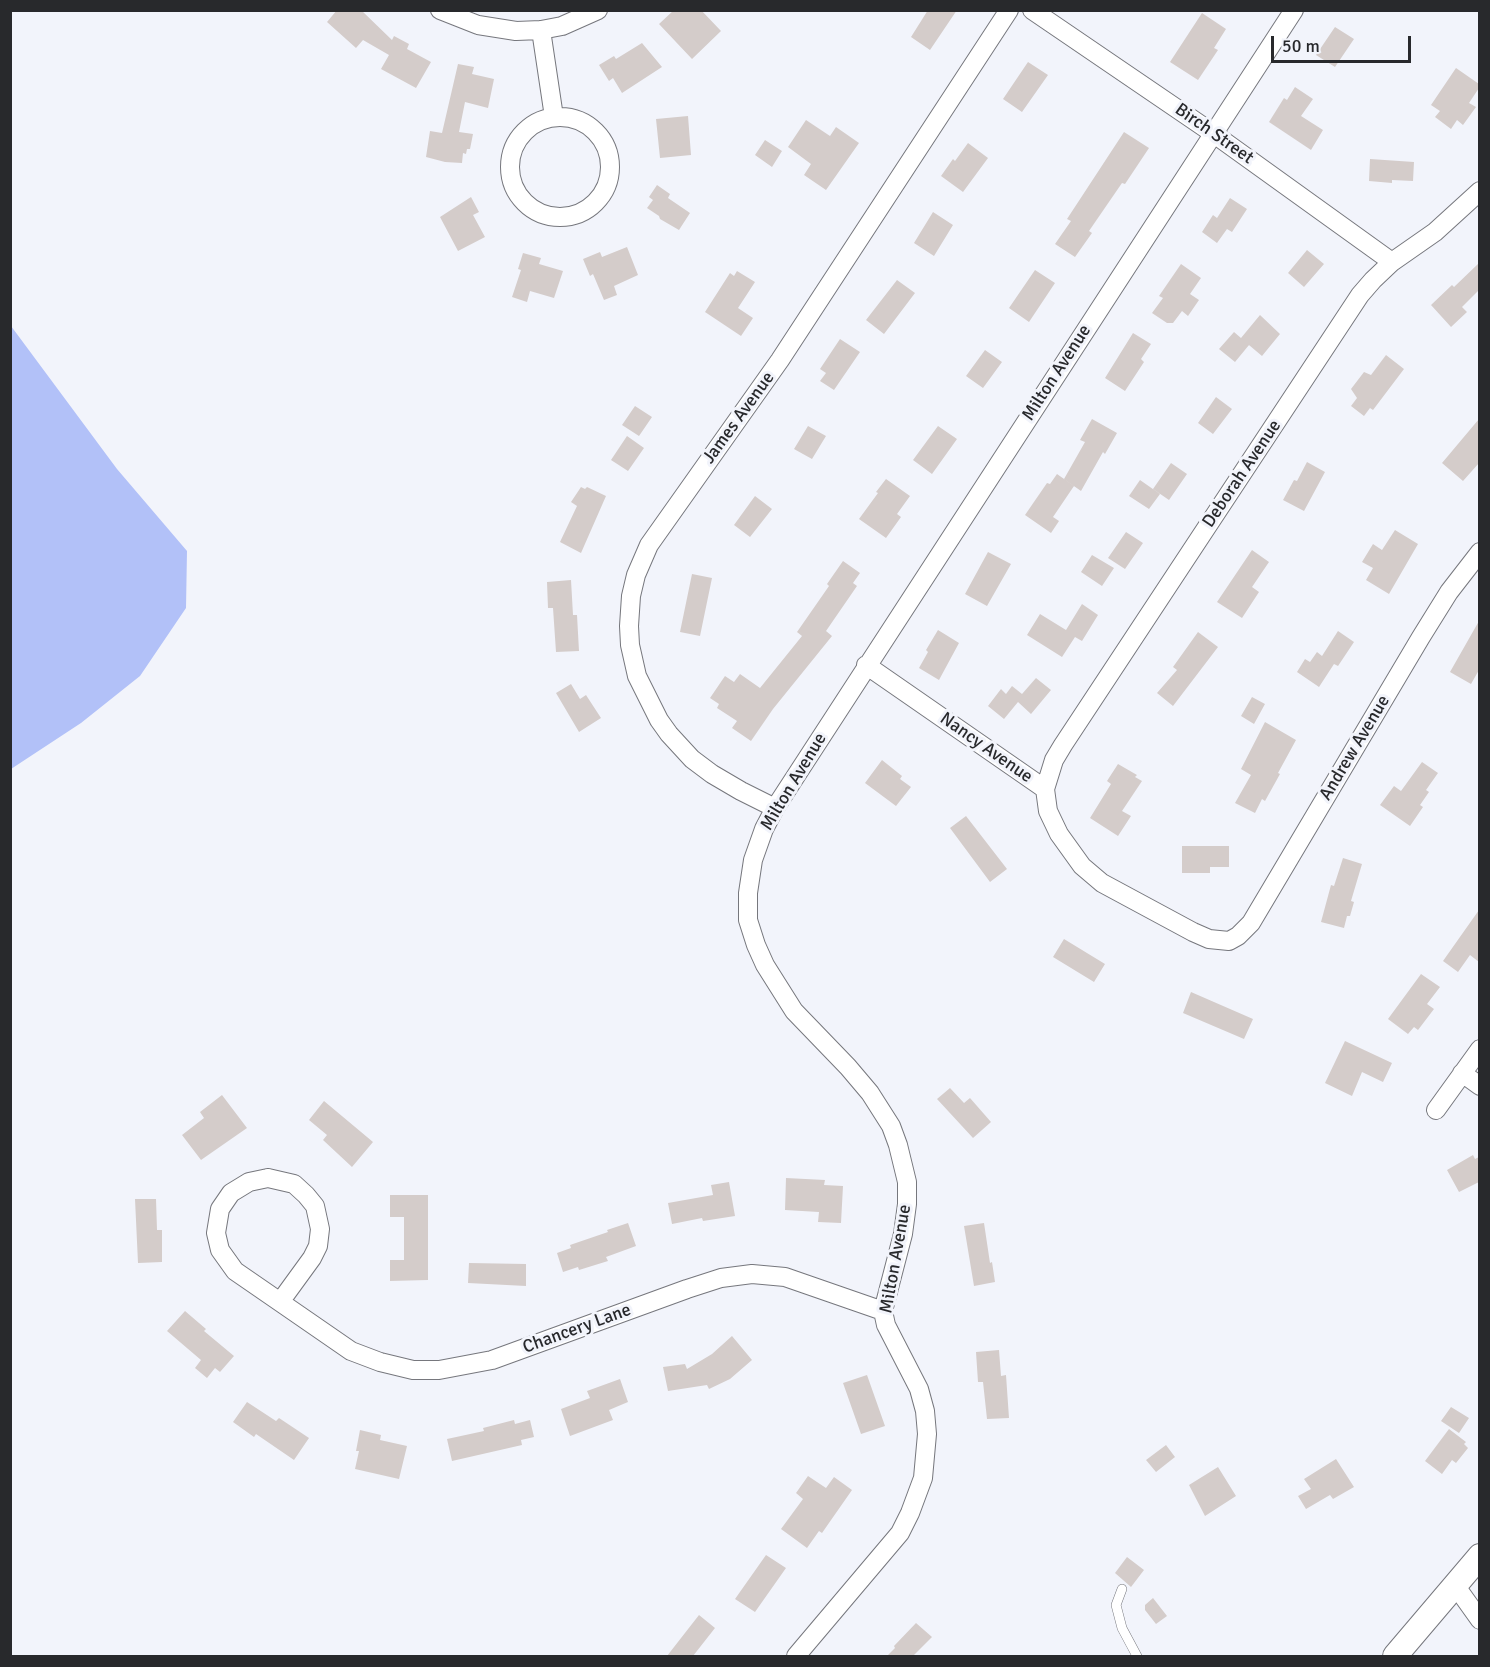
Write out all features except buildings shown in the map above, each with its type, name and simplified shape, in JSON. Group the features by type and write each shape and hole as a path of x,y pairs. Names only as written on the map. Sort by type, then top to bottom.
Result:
{"street":[{"path":"440,10 457,18 496,29 516,31 541,30 578,21 598,10"},
{"name":"James Avenue","path":"775,808 732,785 692,759 669,734 656,714 637,676 630,645 631,596 636,575 649,545 780,360 1009,10"},
{"name":"Birch Street","path":"1032,10 1214,134 1392,262"},
{"name":"Milton Avenue","path":"796,1656 900,1533 923,1478 927,1434 925,1411 919,1389 886,1325 883,1311 903,1234 907,1182 903,1160 891,1125 882,1110 848,1067 794,1011 776,985 756,945 748,920 748,893 753,860 764,829 775,808 866,664 1294,10"},
{"path":"541,30 554,117"},
{"path":"554,117 573,118 593,129 605,146 610,165 605,187 599,198 584,211 555,217 543,214 524,201 514,185 510,166 511,155 518,139 534,125 554,117"},
{"name":"Deborah Avenue","path":"1045,789 1054,760 1074,727 1360,295 1392,262 1435,232 1479,191"},
{"name":"Andrew Avenue","path":"1229,941 1238,936 1251,923 1421,637 1449,592 1479,552"},
{"name":"Nancy Avenue","path":"866,664 1045,789 1048,811 1059,834 1082,866 1102,883 1193,933 1209,939 1229,941"},
{"path":"1436,1110 1479,1049"},
{"path":"1462,1073 1479,1086"},
{"name":"Chancery Lane","path":"280,1302 312,1258 318,1246 320,1229 315,1206 306,1195 294,1184 268,1178 249,1182 231,1193 220,1209 216,1233 220,1250 235,1271 351,1351 380,1362 413,1370 439,1370 492,1360 687,1289 721,1278 752,1274 785,1277 883,1311"},
{"path":"1395,1656 1479,1556"},
{"path":"1455,1585 1479,1620"}],"lane":[{"path":"1122,1589 1116,1605 1122,1628 1137,1656"}],"shaded area":[{"path":"11,326 117,469 187,551 186,608 140,676 81,723 11,769"}]}
